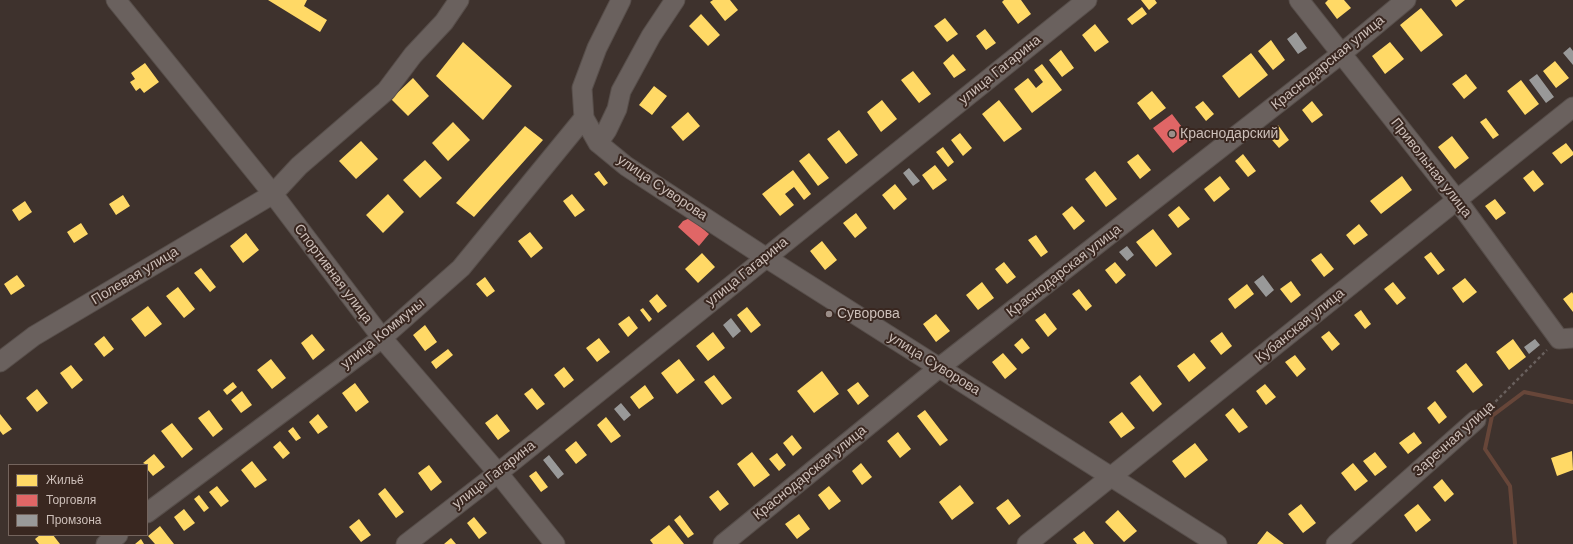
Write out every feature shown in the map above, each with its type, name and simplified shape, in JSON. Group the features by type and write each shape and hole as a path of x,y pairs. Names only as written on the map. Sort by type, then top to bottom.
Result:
{"street":[{"name":"Спортивная улица","path":"116,0 273,194 382,338 498,473 555,544"},
{"name":"Полевая улица","path":"0,362 34,336 273,194 299,166 386,92 413,55 444,22 459,0"},
{"path":"584,118 582,88 597,48 621,0"},
{"path":"598,143 608,130 617,109 621,91 651,36 675,0"},
{"name":"улица Гагарина","path":"406,544 498,473 765,257 1087,0"},
{"name":"Привольная улица","path":"1299,0 1566,339"},
{"name":"Краснодарская улица","path":"723,544 940,367 1341,54 1406,0"},
{"name":"Кубанская улица","path":"1027,544 1573,108"},
{"name":"улица Суворова","path":"584,118 598,143 626,166 765,257 1217,544"},
{"name":"улица Коммуны","path":"148,512 382,338 460,268 584,118"},
{"name":"Заречная улица","path":"1336,544 1476,420"},
{"path":"106,544 117,536"}],"path":[{"name":"Заречная улица","path":"1476,420 1566,339"}],"building: Жильё":[{"path":"268,0 307,0 304,6 327,20 320,32"},
{"path":"713,0 730,0 738,10 725,21 710,2"},
{"path":"1004,0 1021,0 1031,14 1018,24 1002,2"},
{"path":"1141,0 1155,0 1157,3 1149,10"},
{"path":"1328,0 1344,0 1351,8 1337,19 1325,3"},
{"path":"1451,0 1465,0 1456,7"},
{"path":"1142,7 1147,14 1132,25 1127,19"},
{"path":"1421,8 1443,35 1421,52 1400,25"},
{"path":"701,14 720,35 708,46 689,26"},
{"path":"945,18 958,34 947,42 934,26"},
{"path":"1095,24 1109,42 1095,52 1082,35"},
{"path":"985,29 996,43 986,50 976,36"},
{"path":"1271,40 1285,60 1273,70 1258,51"},
{"path":"463,42 512,86 483,120 436,76"},
{"path":"1390,42 1404,59 1385,74 1372,56"},
{"path":"1061,50 1074,68 1062,77 1049,60"},
{"path":"1251,53 1268,75 1239,98 1222,76"},
{"path":"953,54 966,70 954,78 943,63"},
{"path":"1555,61 1569,78 1556,88 1543,71"},
{"path":"145,63 159,82 144,93 140,88 136,91 130,82 135,79 131,73"},
{"path":"1042,64 1062,90 1032,113 1014,89 1028,78 1036,88 1043,82 1034,70"},
{"path":"913,71 931,94 919,103 901,80"},
{"path":"1466,74 1477,88 1464,99 1452,84"},
{"path":"413,78 429,96 408,116 391,99"},
{"path":"1521,80 1539,104 1525,115 1507,91"},
{"path":"654,86 667,96 652,115 639,105"},
{"path":"1152,91 1166,108 1150,120 1137,103"},
{"path":"882,100 897,119 881,132 867,112"},
{"path":"999,100 1022,129 1004,142 982,114"},
{"path":"1203,101 1214,114 1206,121 1195,107"},
{"path":"1312,101 1323,115 1312,123 1302,110"},
{"path":"688,112 700,126 683,141 671,127"},
{"path":"1486,118 1499,135 1493,139 1480,122"},
{"path":"453,122 470,140 448,161 432,143"},
{"path":"1278,125 1289,140 1279,148 1267,134"},
{"path":"525,126 543,140 474,217 456,203"},
{"path":"839,130 858,155 846,164 827,139"},
{"path":"960,133 972,148 963,156 951,140"},
{"path":"1452,136 1469,158 1455,169 1438,147"},
{"path":"361,141 378,159 356,179 339,161"},
{"path":"1566,143 1573,152 1573,155 1561,164 1552,153"},
{"path":"943,147 954,162 948,167 936,152"},
{"path":"809,153 829,178 818,186 799,161"},
{"path":"1138,154 1151,170 1140,179 1127,162"},
{"path":"1243,154 1256,171 1248,177 1235,161"},
{"path":"425,160 442,178 420,198 403,180"},
{"path":"935,165 947,180 933,190 922,175"},
{"path":"793,170 811,194 804,200 794,187 785,194 794,205 780,216 762,194"},
{"path":"1533,170 1544,184 1534,192 1523,178"},
{"path":"599,171 608,183 604,186 594,174"},
{"path":"1095,171 1117,199 1106,207 1085,179"},
{"path":"1220,176 1230,189 1214,202 1204,189"},
{"path":"1402,176 1412,190 1381,214 1370,201"},
{"path":"895,184 907,199 894,210 882,195"},
{"path":"388,194 404,212 383,233 366,215"},
{"path":"572,194 585,210 575,217 563,201"},
{"path":"123,195 130,206 116,215 109,204"},
{"path":"1495,199 1506,213 1496,220 1485,206"},
{"path":"25,201 32,212 19,221 12,210"},
{"path":"1072,206 1085,221 1074,230 1062,214"},
{"path":"1179,206 1190,219 1178,228 1168,215"},
{"path":"856,213 867,228 855,238 843,223"},
{"path":"81,223 88,234 74,243 67,232"},
{"path":"1359,224 1368,235 1354,245 1346,235"},
{"path":"1153,229 1172,254 1156,267 1136,242"},
{"path":"530,232 543,248 531,258 518,241"},
{"path":"246,233 259,250 243,263 230,246"},
{"path":"1036,235 1048,252 1041,257 1028,240"},
{"path":"822,241 837,260 825,270 810,251"},
{"path":"1431,252 1445,270 1438,275 1424,257"},
{"path":"702,253 715,267 698,283 685,269"},
{"path":"1321,253 1334,269 1324,277 1311,260"},
{"path":"1004,262 1016,277 1007,284 995,269"},
{"path":"1115,262 1126,275 1116,284 1105,270"},
{"path":"201,268 216,287 210,292 194,273"},
{"path":"17,275 25,286 11,295 4,284"},
{"path":"485,277 495,291 487,297 476,284"},
{"path":"1465,278 1477,292 1463,303 1452,288"},
{"path":"1291,281 1301,295 1291,303 1280,289"},
{"path":"982,282 994,298 978,310 966,295"},
{"path":"1393,282 1406,298 1397,305 1384,289"},
{"path":"1247,284 1254,294 1235,309 1228,299"},
{"path":"178,287 195,309 184,318 166,296"},
{"path":"1079,289 1092,306 1086,311 1072,294"},
{"path":"1572,292 1573,294 1573,312 1563,299"},
{"path":"657,294 667,306 658,313 649,301"},
{"path":"148,306 162,324 145,337 131,319"},
{"path":"747,307 761,325 751,333 737,315"},
{"path":"643,308 652,319 649,322 640,310"},
{"path":"1361,310 1371,324 1365,329 1354,315"},
{"path":"1045,313 1057,329 1048,337 1035,320"},
{"path":"936,314 950,331 936,342 923,324"},
{"path":"629,316 638,328 628,337 618,324"},
{"path":"425,325 437,342 425,351 413,335"},
{"path":"1329,331 1340,344 1332,351 1321,337"},
{"path":"713,332 725,348 708,361 696,346"},
{"path":"1222,332 1232,346 1221,355 1210,341"},
{"path":"312,334 325,350 313,360 301,343"},
{"path":"104,336 114,349 104,357 94,344"},
{"path":"599,338 610,352 597,362 586,348"},
{"path":"1022,338 1030,348 1022,354 1014,345"},
{"path":"1513,339 1526,357 1509,370 1496,352"},
{"path":"448,349 453,355 436,369 431,362"},
{"path":"1003,353 1017,369 1005,379 992,362"},
{"path":"1194,353 1206,368 1189,382 1177,366"},
{"path":"1295,355 1306,369 1297,377 1285,362"},
{"path":"271,359 286,378 272,389 257,370"},
{"path":"679,359 695,380 677,394 661,373"},
{"path":"1466,363 1483,385 1473,393 1456,371"},
{"path":"71,365 83,380 72,389 60,373"},
{"path":"564,367 574,380 564,388 554,375"},
{"path":"822,371 839,394 814,413 797,391"},
{"path":"714,375 732,398 722,405 704,382"},
{"path":"1140,375 1162,404 1153,412 1130,383"},
{"path":"233,382 237,387 227,395 223,390"},
{"path":"858,382 869,396 858,405 847,390"},
{"path":"355,383 369,402 356,412 342,393"},
{"path":"1265,384 1276,397 1266,405 1256,391"},
{"path":"645,385 654,398 639,409 630,397"},
{"path":"532,388 545,404 537,410 524,394"},
{"path":"37,389 48,403 37,412 26,398"},
{"path":"242,391 252,405 241,413 231,400"},
{"path":"1435,401 1447,417 1439,424 1427,408"},
{"path":"1233,408 1248,427 1239,433 1225,415"},
{"path":"209,410 223,429 213,437 198,418"},
{"path":"925,410 948,440 940,446 917,416"},
{"path":"1122,412 1135,428 1121,438 1109,422"},
{"path":"0,414 12,429 3,435 0,431"},
{"path":"318,414 328,427 318,434 309,422"},
{"path":"497,414 510,431 498,440 485,423"},
{"path":"606,417 621,436 611,443 597,425"},
{"path":"172,423 193,449 182,458 161,431"},
{"path":"293,427 301,438 296,441 288,431"},
{"path":"898,432 911,449 900,458 887,441"},
{"path":"1414,432 1422,443 1408,454 1399,443"},
{"path":"792,435 802,448 793,456 783,443"},
{"path":"280,441 290,453 283,459 273,447"},
{"path":"576,441 587,455 576,464 565,450"},
{"path":"1195,443 1208,460 1185,478 1172,461"},
{"path":"1572,451 1573,470 1557,476 1551,458"},
{"path":"752,452 770,475 754,487 737,464"},
{"path":"1375,452 1387,467 1375,476 1363,461"},
{"path":"777,453 786,465 779,471 769,459"},
{"path":"154,454 165,467 153,476 148,470 148,464 143,463"},
{"path":"252,461 267,480 255,488 241,470"},
{"path":"861,463 872,477 862,485 852,471"},
{"path":"1353,463 1368,481 1355,491 1341,473"},
{"path":"429,465 442,482 431,491 418,473"},
{"path":"536,471 548,487 541,492 529,476"},
{"path":"1442,479 1454,494 1445,502 1433,487"},
{"path":"960,485 974,503 952,520 939,502"},
{"path":"217,486 229,501 221,507 209,492"},
{"path":"829,486 841,501 829,510 818,495"},
{"path":"385,488 404,512 396,518 378,494"},
{"path":"718,490 729,504 720,511 709,497"},
{"path":"199,495 209,508 204,512 194,499"},
{"path":"1008,499 1021,516 1009,525 996,508"},
{"path":"1301,504 1316,523 1303,533 1288,514"},
{"path":"1418,504 1431,520 1416,532 1404,515"},
{"path":"184,509 195,523 184,531 174,517"},
{"path":"1118,510 1137,531 1124,542 1105,522"},
{"path":"799,514 810,529 797,539 785,524"},
{"path":"680,515 694,534 688,538 674,520"},
{"path":"474,517 487,533 479,539 467,523"},
{"path":"359,519 371,535 361,542 349,527"},
{"path":"669,525 684,544 653,544 650,540"},
{"path":"160,526 174,544 155,544 148,536"},
{"path":"1084,531 1094,544 1077,544 1073,539"},
{"path":"1267,531 1284,544 1257,544"},
{"path":"39,536 54,536 60,544 39,544 35,539"},
{"path":"451,538 456,544 444,544"},
{"path":"141,539 144,544 135,544"}],"building: Торговля":[{"name":"Краснодарский","path":"1172,114 1191,139 1173,153 1153,128"},
{"path":"690,218 709,234 699,246 678,227 683,221"}],"building: Промзона":[{"path":"1296,32 1307,48 1298,54 1287,39"},
{"path":"1570,47 1573,51 1573,65 1563,53"},
{"path":"1537,74 1554,97 1546,103 1529,80"},
{"path":"909,168 920,181 913,186 903,173"},
{"path":"1127,246 1134,255 1127,261 1119,252"},
{"path":"1263,275 1274,290 1266,297 1254,282"},
{"path":"731,318 741,331 733,338 723,325"},
{"path":"1535,339 1540,345 1529,354 1524,347"},
{"path":"621,403 631,415 624,421 614,409"},
{"path":"549,455 564,474 558,479 543,460"}],"waterway":[{"path":"1515,544 1510,486 1485,449 1492,416 1524,392 1573,402"}],"place":[{"name":"Краснодарский","path":"1172,134"},
{"name":"Суворова","path":"829,314"}]}
